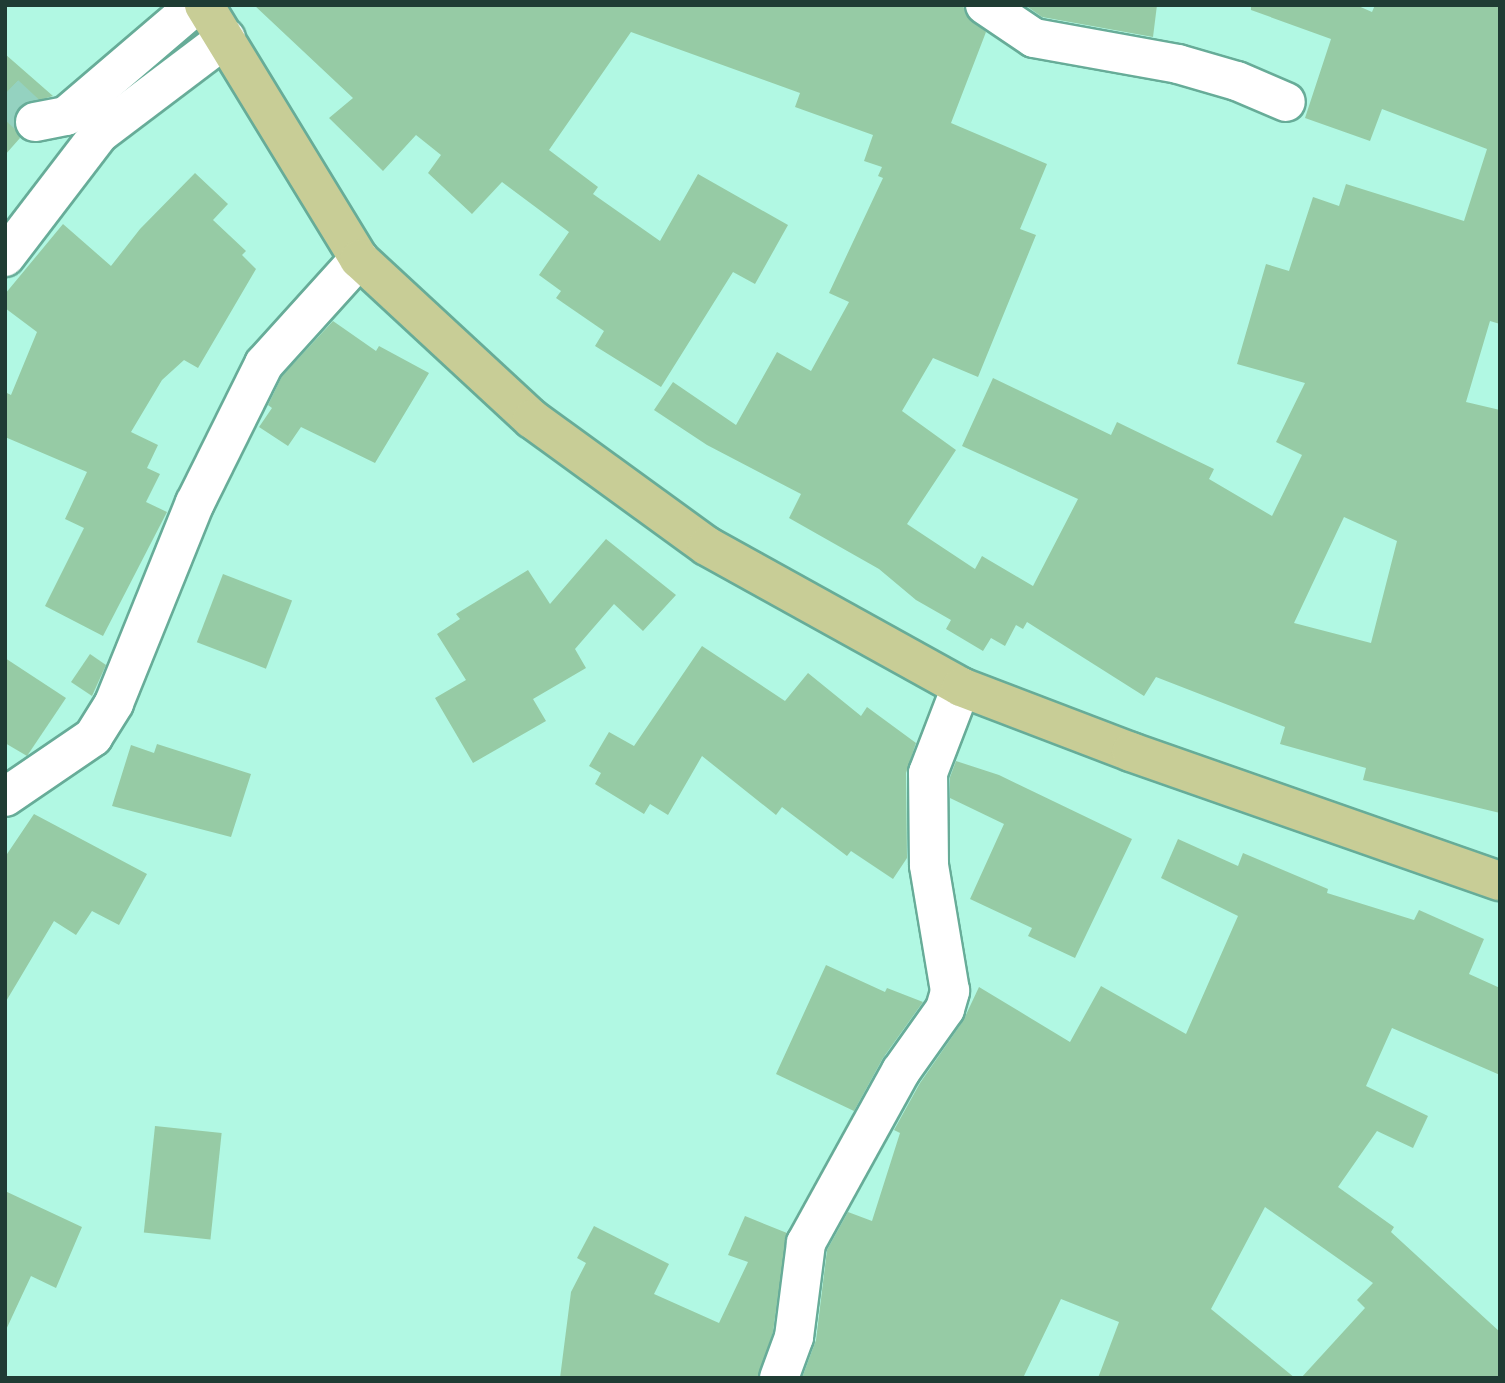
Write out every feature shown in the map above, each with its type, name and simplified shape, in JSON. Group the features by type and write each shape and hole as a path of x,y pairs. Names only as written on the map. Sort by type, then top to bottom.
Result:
{"main road":[{"path":"204,5 359,258 533,419 707,546 961,687 1131,752 1500,881"}],"street":[{"path":"35,122 66,116 196,5"},
{"path":"985,5 1034,38 1178,64 1286,102"},
{"path":"5,257 99,134 226,38"},
{"path":"5,797 93,737 114,703 195,503 264,364 359,258"},
{"path":"779,1378 794,1337 806,1243 901,1071 945,1009 950,991 929,865 928,773 961,687"}],"building":[{"path":"254,5 963,5 966,15 986,32 951,123 1047,164 1020,229 1036,235 978,377 933,358 902,411 956,450 907,524 975,569 982,556 1033,586 1078,499 962,446 993,378 1111,435 1117,422 1214,469 1209,479 1272,516 1302,455 1276,442 1305,383 1237,364 1266,264 1289,271 1313,197 1339,206 1346,184 1464,221 1487,149 1382,109 1370,141 1305,118 1331,39 1251,10 1251,5 1356,5 1372,12 1375,5 1500,5 1500,324 1490,321 1466,402 1500,410 1500,813 1363,780 1366,768 1280,744 1285,727 1156,677 1144,696 1027,622 1023,629 1016,625 1005,646 991,638 983,651 946,629 951,620 916,600 879,569 789,518 801,494 707,445 654,410 673,382 736,425 777,352 811,371 849,302 829,293 883,178 878,176 882,167 864,161 873,135 795,107 800,93 631,32 549,150 598,187 593,194 660,241 698,174 788,225 755,284 733,272 661,387 595,346 604,331 556,298 561,291 539,275 569,232 502,182 472,214 428,173 441,155 416,135 383,171 329,118 353,98","holes":["1344,517 1397,541 1371,643 1294,623"]},
{"path":"1025,5 1157,5 1153,37 1042,17"},
{"path":"5,54 53,96 20,106 13,125 20,138 5,155"},
{"path":"195,173 228,204 213,220 246,251 242,255 256,269 198,368 184,360 162,380 131,432 158,445 147,468 160,474 146,502 167,512 103,636 45,606 84,528 65,519 87,472 5,437 5,392 11,395 37,332 5,308 5,294 63,224 111,266 140,229"},
{"path":"333,321 376,351 379,346 429,373 375,463 301,427 288,446 259,427 272,408 268,405 282,376"},
{"path":"606,539 676,595 643,631 614,604 575,649 586,668 533,699 546,721 473,763 435,698 466,680 437,634 460,619 456,614 528,570 550,604"},
{"path":"223,574 292,601 266,669 197,642"},
{"path":"702,646 785,701 808,673 861,716 867,707 916,743 906,773 907,858 893,879 851,851 847,856 782,807 776,815 702,756 668,815 650,804 644,814 595,784 601,773 589,766 609,732 634,746"},
{"path":"90,654 106,665 92,696 71,682"},
{"path":"5,658 66,698 27,756 5,743"},
{"path":"157,744 251,774 231,837 112,806 131,745 154,753"},
{"path":"956,761 999,775 1132,839 1075,958 1028,936 1032,928 970,899 1004,824 950,798 950,777"},
{"path":"34,814 147,874 119,925 92,911 76,935 54,921 5,1003 5,857"},
{"path":"1178,839 1238,866 1243,853 1328,889 1327,893 1414,920 1419,910 1484,939 1469,974 1500,988 1500,1075 1392,1028 1366,1086 1428,1116 1413,1148 1377,1131 1338,1187 1394,1227 1391,1232 1500,1332 1500,1378 1301,1378 1365,1308 1357,1300 1373,1283 1265,1207 1211,1309 1295,1378 1098,1378 1119,1322 1061,1299 1023,1378 802,1378 816,1340 827,1250 848,1212 872,1221 900,1133 894,1130 920,1083 963,1021 979,987 1070,1042 1101,986 1186,1034 1238,916 1161,878"},
{"path":"826,965 885,992 887,988 923,1002 883,1058 854,1111 776,1074"},
{"path":"155,1126 222,1133 210,1239 144,1232"},
{"path":"5,1191 82,1227 56,1288 31,1276 5,1332"},
{"path":"745,1216 787,1233 773,1332 758,1378 560,1378 571,1292 586,1263 577,1258 594,1226 669,1264 654,1294 719,1323 748,1262 728,1255"}],"tunnel":[{"path":"5,94 35,122"}]}
